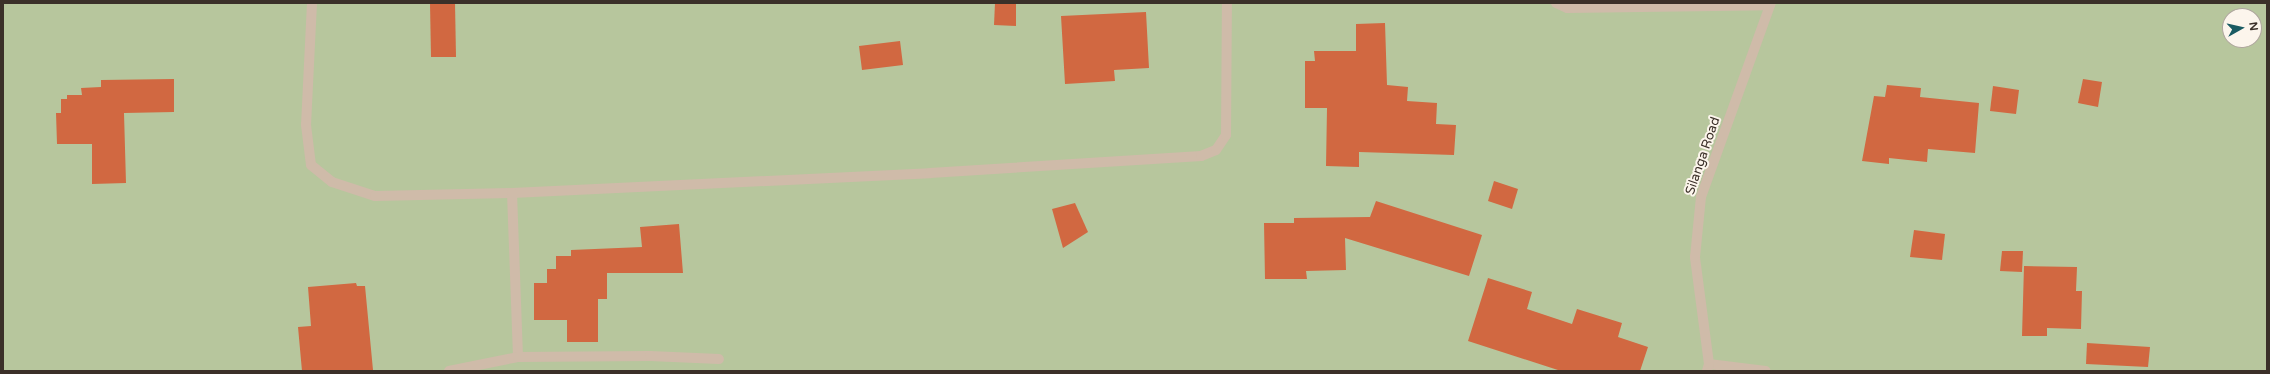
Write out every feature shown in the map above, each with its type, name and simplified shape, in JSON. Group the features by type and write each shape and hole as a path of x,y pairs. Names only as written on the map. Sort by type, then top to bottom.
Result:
{"street":[{"path":"312,3 306,125 311,165 332,182 375,196 512,193 930,173 1201,156 1216,150 1226,135 1227,3"},
{"path":"1556,3 1567,8 1771,4"},
{"name":"Silanga Road","path":"1708,367 1695,258 1701,197 1771,4"},
{"path":"512,193 518,357"},
{"path":"449,371 518,357 644,356 719,360"},
{"path":"1708,367 1766,371"}],"green space":[{"path":"3,3 2267,3 2267,371 3,371"}],"building":[{"path":"430,3 455,3 456,57 431,57"},
{"path":"995,3 1016,3 1016,26 994,25"},
{"path":"1146,12 1149,68 1114,70 1115,81 1065,84 1061,16"},
{"path":"1385,23 1387,85 1408,87 1407,101 1437,103 1436,124 1456,125 1454,155 1359,152 1359,167 1326,166 1327,108 1305,108 1305,61 1315,61 1314,51 1356,51 1356,24"},
{"path":"900,41 903,65 862,70 859,46"},
{"path":"174,79 174,112 124,113 126,183 92,184 92,144 57,144 56,113 61,113 61,99 67,99 67,95 82,95 81,88 101,87 101,80"},
{"path":"2083,79 2102,82 2098,107 2078,103"},
{"path":"1887,85 1921,88 1920,97 1979,103 1975,153 1928,149 1927,162 1889,158 1889,164 1862,161 1874,96 1885,97"},
{"path":"1993,86 2019,90 2016,114 1990,111"},
{"path":"1494,181 1518,189 1512,209 1488,201"},
{"path":"1376,201 1482,235 1469,276 1345,238 1346,270 1306,271 1307,279 1265,279 1264,223 1294,223 1294,218 1370,217"},
{"path":"1075,203 1088,232 1063,248 1052,209"},
{"path":"679,224 683,273 607,273 607,299 598,299 598,342 567,342 567,320 534,320 534,283 547,283 547,269 556,269 556,256 571,256 571,250 642,247 640,227"},
{"path":"1914,230 1945,234 1942,260 1910,257"},
{"path":"2002,251 2023,251 2022,272 2000,271"},
{"path":"2024,266 2077,267 2076,291 2082,291 2081,329 2047,328 2047,336 2022,336"},
{"path":"1488,278 1532,292 1527,309 1572,324 1577,309 1622,323 1618,337 1648,347 1640,371 1561,371 1468,341"},
{"path":"356,283 357,286 365,286 373,370 302,371 298,327 311,326 308,287"},
{"path":"2087,343 2150,347 2148,367 2086,364"}]}
